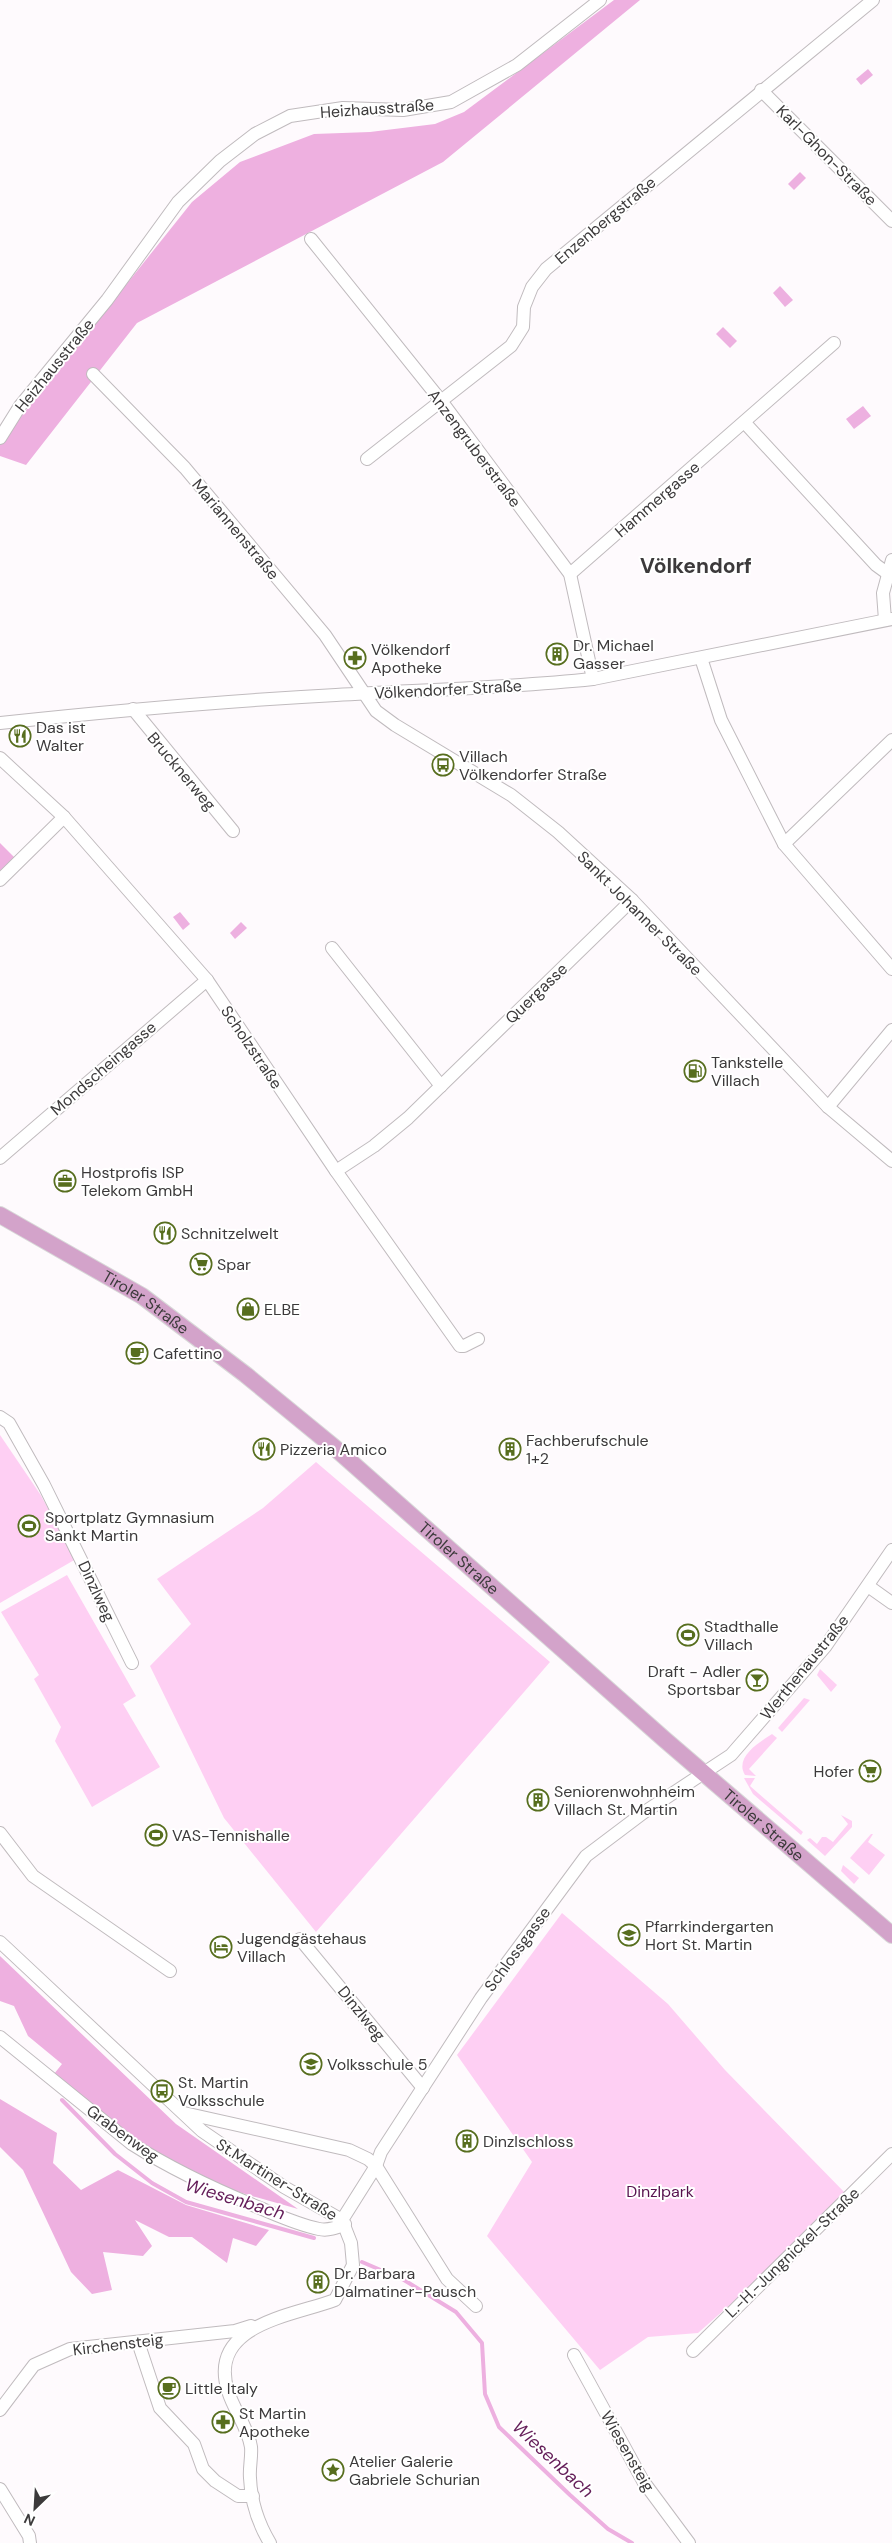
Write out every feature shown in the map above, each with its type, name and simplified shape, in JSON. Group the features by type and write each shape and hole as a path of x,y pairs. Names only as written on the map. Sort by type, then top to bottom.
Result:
{"main road":[{"name":"Tiroler Straße","path":"0,1215 142,1296 246,1374 342,1454 703,1772 892,1935"}],"street":[{"name":"Heizhausstraße","path":"0,438 20,406 106,300 178,202 220,162 255,134 290,116 343,108 403,110 450,102 517,65 600,0"},
{"name":"Enzenbergstraße","path":"367,459 511,346 524,327 524,307 532,287 546,269 761,90 873,0"},
{"name":"Karl-Ghon-Straße","path":"761,90 892,221"},
{"name":"Anzengruberstraße","path":"311,239 442,402 570,574 593,679"},
{"name":"Hammergasse","path":"570,574 834,344"},
{"name":"Mariannenstraße","path":"93,374 185,468 325,635 365,694"},
{"path":"744,423 876,565 887,573"},
{"path":"889,620 883,593 892,560"},
{"name":"Völkendorfer Straße","path":"0,723 133,709 526,685 593,679 889,620"},
{"path":"701,658 721,720 784,844 892,969"},
{"name":"Sankt Johanner Straße","path":"365,694 376,711 395,725 511,795 558,832 632,900 828,1107 892,1161"},
{"name":"Brucknerweg","path":"133,709 233,831"},
{"path":"784,844 892,740"},
{"name":"Scholzstraße","path":"0,758 64,816 206,980 336,1171 460,1346 478,1339"},
{"path":"0,880 64,816"},
{"name":"Quergasse","path":"336,1171 374,1146 441,1086 632,900"},
{"path":"332,948 441,1086"},
{"name":"Mondscheingasse","path":"0,1158 206,980"},
{"path":"828,1107 892,1030"},
{"name":"Dinzlweg","path":"0,1417 8,1423 44,1485 132,1663"},
{"name":"Werthenaustraße","path":"703,1772 731,1755 825,1646 892,1550"},
{"path":"868,1586 892,1603"},
{"name":"Schlossgasse","path":"344,2222 376,2166 381,2152 485,1992 586,1856 703,1772"},
{"path":"0,1833 33,1876 170,1971"},
{"name":"Dinzlweg","path":"300,1939 423,2088"},
{"name":"St.Martiner-Straße","path":"0,1942 202,2131 264,2174 344,2222 351,2243 353,2265 335,2300 261,2323 237,2340 229,2353 225,2375 228,2391 247,2432 251,2449 250,2478 259,2525 270,2543"},
{"name":"Grabenweg","path":"0,2037 132,2144 153,2157 209,2187 286,2219 319,2229 332,2229 344,2222"},
{"path":"184,2113 349,2150 368,2159 376,2166 447,2279 476,2306"},
{"name":"L.-H.-Jungnickel-Straße","path":"693,2351 892,2154"},
{"name":"Kirchensteig","path":"0,2410 34,2365 70,2349 234,2331 261,2323"},
{"path":"138,2342 160,2408 194,2444 203,2469 215,2481 238,2496 253,2496"},
{"name":"Wiesensteig","path":"574,2355 643,2481 689,2543"},
{"path":"0,2489 29,2536 30,2543"}],"green space":[{"name":"Sportplatz Gymnasium Sankt Martin","path":"0,1435 40,1494 76,1559 0,1603"},
{"path":"316,1462 550,1662 316,1932 224,1818 150,1666 191,1624 157,1579 263,1508"},
{"path":"67,1575 136,1696 123,1704 160,1767 92,1807 55,1741 61,1727 34,1679 39,1675 1,1612"},
{"path":"820,1669 837,1685 831,1692 817,1675"},
{"path":"804,1698 810,1700 782,1732 778,1728"},
{"path":"772,1734 777,1738 749,1769 756,1776 745,1775 743,1762 746,1756 755,1746"},
{"path":"744,1778 755,1778 750,1786 803,1832 801,1835 753,1794"},
{"path":"841,1815 852,1821 852,1827 825,1856 807,1840 810,1838 817,1844 822,1837 826,1837 833,1842 848,1824"},
{"path":"873,1834 868,1842 885,1855 869,1875 850,1858"},
{"path":"843,1865 859,1878 854,1884 841,1871"},
{"name":"Dinzlpark","path":"562,1913 668,2004 725,2070 850,2198 698,2333 648,2337 600,2370 487,2236 532,2162 457,2055"}],"shaded area":[{"path":"614,0 640,0 443,162 137,323 26,465 0,456 0,443 192,202 240,162 314,134 370,132 435,124 464,112"},
{"path":"868,69 873,75 861,85 856,79"},
{"path":"800,172 806,178 794,190 788,184"},
{"path":"780,286 793,300 785,307 773,293"},
{"path":"723,327 737,341 730,348 716,334"},
{"path":"863,406 871,416 854,429 846,419"},
{"path":"0,843 15,858 0,872"},
{"path":"180,912 190,924 183,930 173,917"},
{"path":"241,922 247,928 235,939 230,933"},
{"path":"0,1956 176,2124 298,2209 218,2185 174,2164 120,2128 54,2074 62,2064 28,2036 14,2006 0,2001"},
{"path":"0,2099 57,2133 53,2163 81,2190 118,2170 186,2205 269,2230 256,2246 233,2238 227,2263 192,2237 169,2237 135,2220 152,2246 143,2256 103,2252 112,2290 92,2294 71,2272 23,2170 0,2147"}],"waterway":[{"name":"Wiesenbach","path":"62,2100 115,2154 152,2183 186,2202 314,2238"},
{"name":"Wiesenbach","path":"362,2262 404,2280 456,2312 482,2343 485,2394 499,2427 608,2529 632,2543"}],"place":[{"name":"Dr. Michael Gasser","path":"557,654"},
{"name":"Völkendorf Apotheke","path":"355,658"},
{"name":"Das ist Walter","path":"20,736"},
{"name":"Villach Völkendorfer Straße","path":"443,765"},
{"name":"Tankstelle Villach","path":"695,1071"},
{"name":"Hostprofis ISP Telekom GmbH","path":"65,1181"},
{"name":"Schnitzelwelt","path":"165,1233"},
{"name":"Spar","path":"201,1264"},
{"name":"ELBE","path":"248,1309"},
{"name":"Cafettino","path":"137,1353"},
{"name":"Pizzeria Amico","path":"264,1449"},
{"name":"Fachberufschule 1+2","path":"510,1449"},
{"name":"Sportplatz Gymnasium Sankt Martin","path":"29,1526"},
{"name":"Stadthalle Villach","path":"688,1635"},
{"name":"Draft - Adler Sportsbar","path":"757,1680"},
{"name":"Hofer","path":"870,1771"},
{"name":"Seniorenwohnheim Villach St. Martin","path":"538,1800"},
{"name":"VAS-Tennishalle","path":"156,1835"},
{"name":"Pfarrkindergarten Hort St. Martin","path":"629,1935"},
{"name":"Jugendgästehaus Villach","path":"221,1947"},
{"name":"Volksschule 5","path":"311,2064"},
{"name":"St. Martin Volksschule","path":"162,2091"},
{"name":"Dinzlschloss","path":"467,2141"},
{"name":"Dr. Barbara Dalmatiner-Pausch","path":"318,2282"},
{"name":"Little Italy","path":"169,2388"},
{"name":"St Martin Apotheke","path":"223,2422"},
{"name":"Atelier Galerie Gabriele Schurian","path":"333,2470"}],"district":[{"name":"Völkendorf","path":"696,566"}]}
